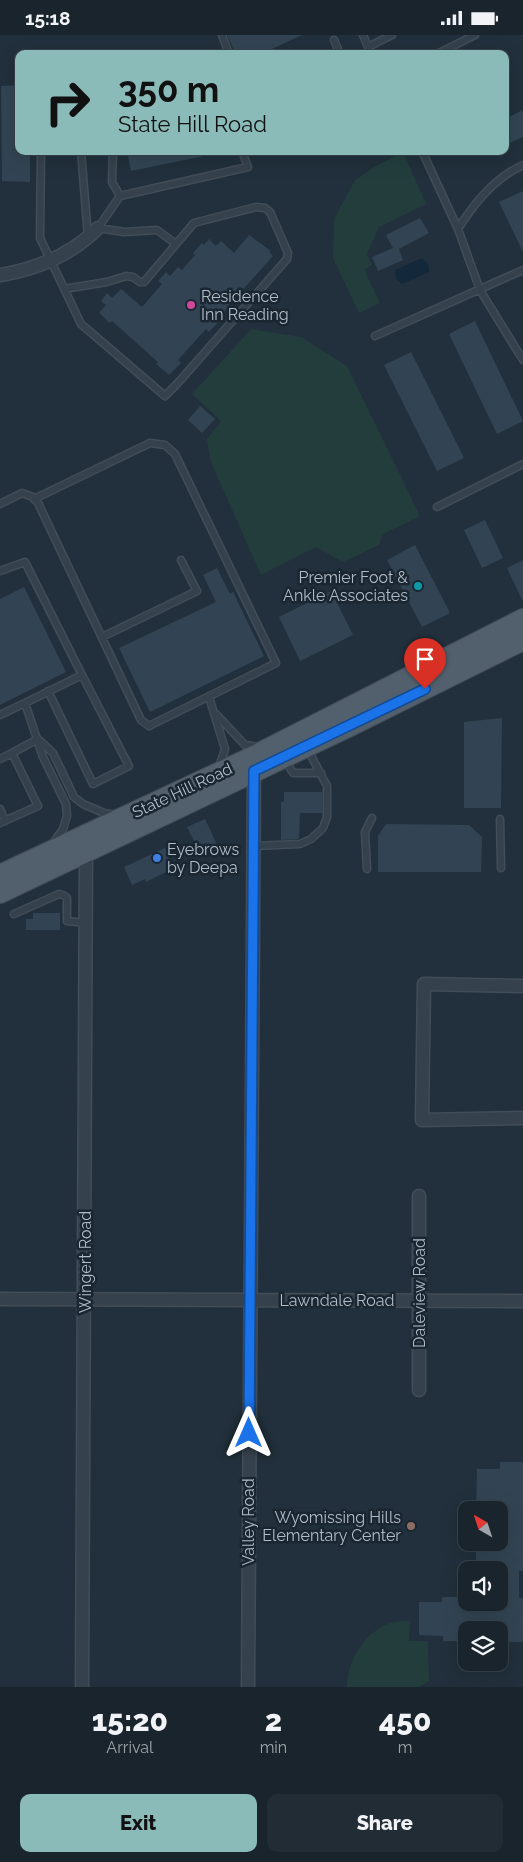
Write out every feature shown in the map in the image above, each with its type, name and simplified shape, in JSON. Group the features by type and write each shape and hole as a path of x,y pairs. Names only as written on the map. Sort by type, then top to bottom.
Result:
{"main road":[{"name":"State Hill Road","path":"0,893 86,845 276,753 523,619"},
{"name":"State Hill Road","path":"276,753 306,746 523,640"},
{"name":"State Hill Road","path":"0,875 43,856 86,845 128,816 210,777 251,765"}],"street":[{"path":"0,275 31,269 70,251 98,228"},
{"name":"Valley Road","path":"248,1687 253,846 251,765"},
{"name":"Wingert Road","path":"82,1687 86,845"},
{"path":"523,986 424,984 422,1120 523,1118"},
{"name":"Daleview Road","path":"419,1196 420,1390"},
{"name":"Lawndale Road","path":"0,1299 523,1301"}],"lane":[{"path":"222,35 228,50"},
{"path":"362,35 369,50"},
{"path":"368,47 392,35"},
{"path":"445,50 475,35"},
{"path":"334,40 338,50"},
{"path":"41,155 40,238 64,289 84,327 165,395 287,259 288,253 270,212 261,207 197,221 144,282 126,276 107,282 64,289"},
{"path":"81,155 88,238"},
{"path":"112,155 112,182 120,196"},
{"path":"176,244 157,230 124,232 98,228 120,196 248,167 244,155"},
{"path":"424,155 458,229 480,290 523,360"},
{"path":"458,229 472,207 484,194 510,171 523,165"},
{"path":"375,336 523,271"},
{"path":"0,504 22,493 34,499 141,720 149,727 276,663 175,455 166,445 150,443 34,499"},
{"path":"437,507 523,464"},
{"path":"102,637 197,591 181,560"},
{"path":"0,571 25,562 129,766 94,784 48,691"},
{"path":"0,715 82,675"},
{"path":"209,697 225,749 220,765 210,777"},
{"path":"25,703 43,757 66,804 67,816 63,829 43,856"},
{"path":"215,713 244,745 276,753 293,773 321,773"},
{"path":"0,759 38,739"},
{"path":"38,739 53,753 74,797 83,804 104,813 128,816"},
{"path":"253,846 300,844 310,839 323,828 327,817 327,786 306,746"},
{"path":"0,809 3,822 38,806 12,753"},
{"path":"367,869 365,832 372,818"},
{"path":"500,819 501,868"},
{"path":"14,914 59,894 67,898 67,921 86,923"}],"green space":[{"path":"397,155 404,155 426,204 379,227 367,254 372,265 364,270 380,303 359,313 333,258 334,219 355,180 374,167"},
{"path":"251,329 301,337 347,366 420,516 383,534 379,545 343,562 316,547 261,575 210,460 207,439 221,421 192,394"},
{"path":"410,1621 409,1641 428,1641 429,1681 419,1687 347,1687 348,1677 355,1656 367,1638 384,1625"}],"water":[{"path":"422,258 428,264 429,272 402,284 396,279 395,270"}],"building":[{"path":"227,35 302,35 270,50 234,50"},
{"path":"15,85 15,155 30,155 30,182 2,181 1,86"},
{"path":"523,110 523,137 509,143 509,117"},
{"path":"128,155 204,155 204,156 131,171"},
{"path":"523,191 523,252 499,202"},
{"path":"420,218 429,233 399,249 403,260 378,271 372,257 393,248 386,235"},
{"name":"Residence Inn Reading","path":"249,235 271,251 269,252 273,256 229,305 221,316 223,317 209,332 206,329 178,360 181,363 169,375 156,364 158,362 112,321 110,323 99,313 106,305 101,301 107,293 112,298 121,289 142,307 162,284 158,281 166,272 170,276 178,267 182,270 195,255 193,253 202,243 204,245 209,239 216,246 221,241 234,253"},
{"path":"475,321 523,421 497,434 449,334"},
{"path":"411,352 464,458 437,471 384,365"},
{"path":"200,406 215,419 202,433 188,420"},
{"path":"485,520 503,558 482,568 464,530"},
{"name":"Premier Foot & Ankle Associates","path":"415,545 450,613 422,627 387,560"},
{"path":"523,560 523,602 507,568"},
{"path":"217,568 230,594 233,592 264,656 150,712 119,648 216,602 203,575"},
{"path":"24,587 66,672 0,705 0,599"},
{"path":"331,591 353,635 300,661 279,617"},
{"path":"502,718 501,808 464,808 464,722"},
{"path":"284,792 322,792 322,813 300,813 299,839 281,840 281,802 284,802"},
{"path":"205,819 219,849 202,857 187,827"},
{"path":"386,824 469,825 482,837 481,872 378,872 378,836"},
{"name":"Eyebrows by Deepa","path":"165,848 174,868 146,882 145,879 132,885 124,867"},
{"path":"33,913 60,913 60,930 26,930 26,919 33,919"},
{"path":"500,1462 523,1462 523,1571 519,1571 519,1598 523,1598 523,1642 508,1642 508,1621 458,1621 458,1641 443,1641 443,1636 419,1635 419,1602 442,1602 442,1597 458,1597 458,1611 508,1611 508,1561 476,1561 476,1551 508,1551 508,1501 476,1501 477,1469 500,1469"}],"place":[{"name":"Residence Inn Reading","path":"191,305"},
{"name":"Premier Foot & Ankle Associates","path":"418,586"},
{"name":"Eyebrows by Deepa","path":"157,858"},
{"name":"Wyomissing Hills Elementary Center","path":"411,1526"}],"route":[{"path":"249,1433 254,771 425,689"}]}
